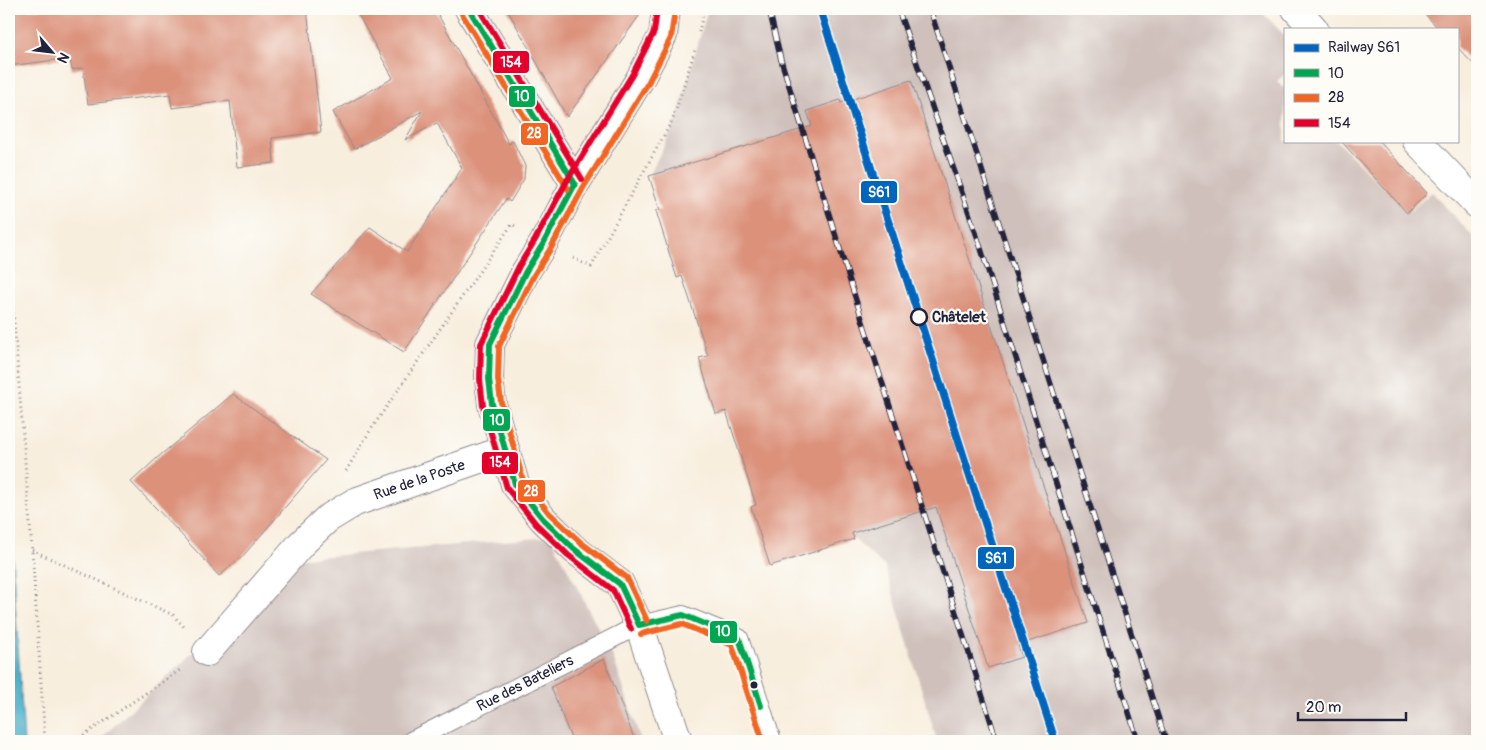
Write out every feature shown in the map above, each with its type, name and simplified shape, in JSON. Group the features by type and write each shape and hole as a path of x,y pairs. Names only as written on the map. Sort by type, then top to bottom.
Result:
{"street":[{"path":"469,9 575,184"},
{"path":"666,9 663,35 526,271 490,344 489,379 491,396 515,484 543,519 574,549 620,584 639,625 678,741"},
{"path":"1296,9 1313,28"},
{"path":"1418,142 1477,204"},
{"name":"Rue de la Poste","path":"206,652 301,544 327,519 355,502 505,450"}],"lane":[{"name":"Rue des Bateliers","path":"411,741 639,625 683,615 739,638 772,741"}],"path":[{"path":"698,34 704,9"},
{"path":"343,476 368,434 512,224 543,244 591,267 673,118 696,43"},
{"path":"9,258 45,741"},
{"path":"32,550 173,615 206,652 75,741"}],"shaded area":[{"path":"708,9 1207,9 1210,12 1214,9 1259,9 1284,35 1284,75 1277,81 1284,88 1284,142 1338,142 1408,213 1432,192 1477,241 1477,741 937,741 885,567 854,539 649,176 676,121"},
{"path":"551,537 613,657 641,741 98,741 293,559"}],"water":[{"path":"9,502 24,741 9,741"}],"building":[{"path":"9,9 307,9 321,132 272,138 274,163 237,167 230,101 172,108 170,94 88,104 83,68 72,70 70,58 9,66"},
{"path":"355,9 435,9 509,144 513,141 525,166 524,179 510,202 506,199 404,352 311,294 370,227 407,252 462,168 437,123 405,140 422,111 354,149 333,112 393,78"},
{"path":"507,9 644,9 567,117"},
{"path":"1420,9 1477,9 1477,68 1458,48 1458,28 1438,28"},
{"path":"911,80 1088,623 1018,645 1022,657 988,668 936,507 852,533 854,539 770,566 751,507 756,505 726,411 716,414 699,358 708,356 682,276 677,278 656,211 660,210 649,176 812,126 807,111 840,100 841,103"},
{"path":"1342,142 1380,142 1427,193 1407,213"},
{"path":"233,394 326,460 242,557 219,576 131,482"},
{"path":"604,659 635,741 572,741 551,687"}],"railway":[{"path":"769,9 781,60 997,741"},
{"path":"898,9 977,236 1138,741"},
{"path":"930,9 1166,741"}],"rail line":[{"name":"S61","path":"820,9 1055,741"}],"transit line":[{"name":"10","path":"469,9 575,184"},
{"name":"154","path":"479,9 582,179"},
{"name":"154","path":"631,629 613,590 568,555 536,524 507,488 483,406 480,379 481,344 519,266 568,179 632,75 654,32 657,9"},
{"name":"28","path":"647,621 627,578 580,542 549,513 523,480 501,402 498,379 499,346 534,275 551,248 583,188 648,83 671,38 675,10"},
{"name":"28","path":"462,14 568,189"},
{"name":"10","path":"575,184 543,244 526,271 490,344 489,379 492,404 515,484 543,519 574,549 620,584 639,625"},
{"name":"10","path":"639,625 683,615 739,638 761,706"},
{"name":"28","path":"641,634 682,624 732,645 763,741"}],"place":[{"name":"Châtelet","path":"919,317"}]}
